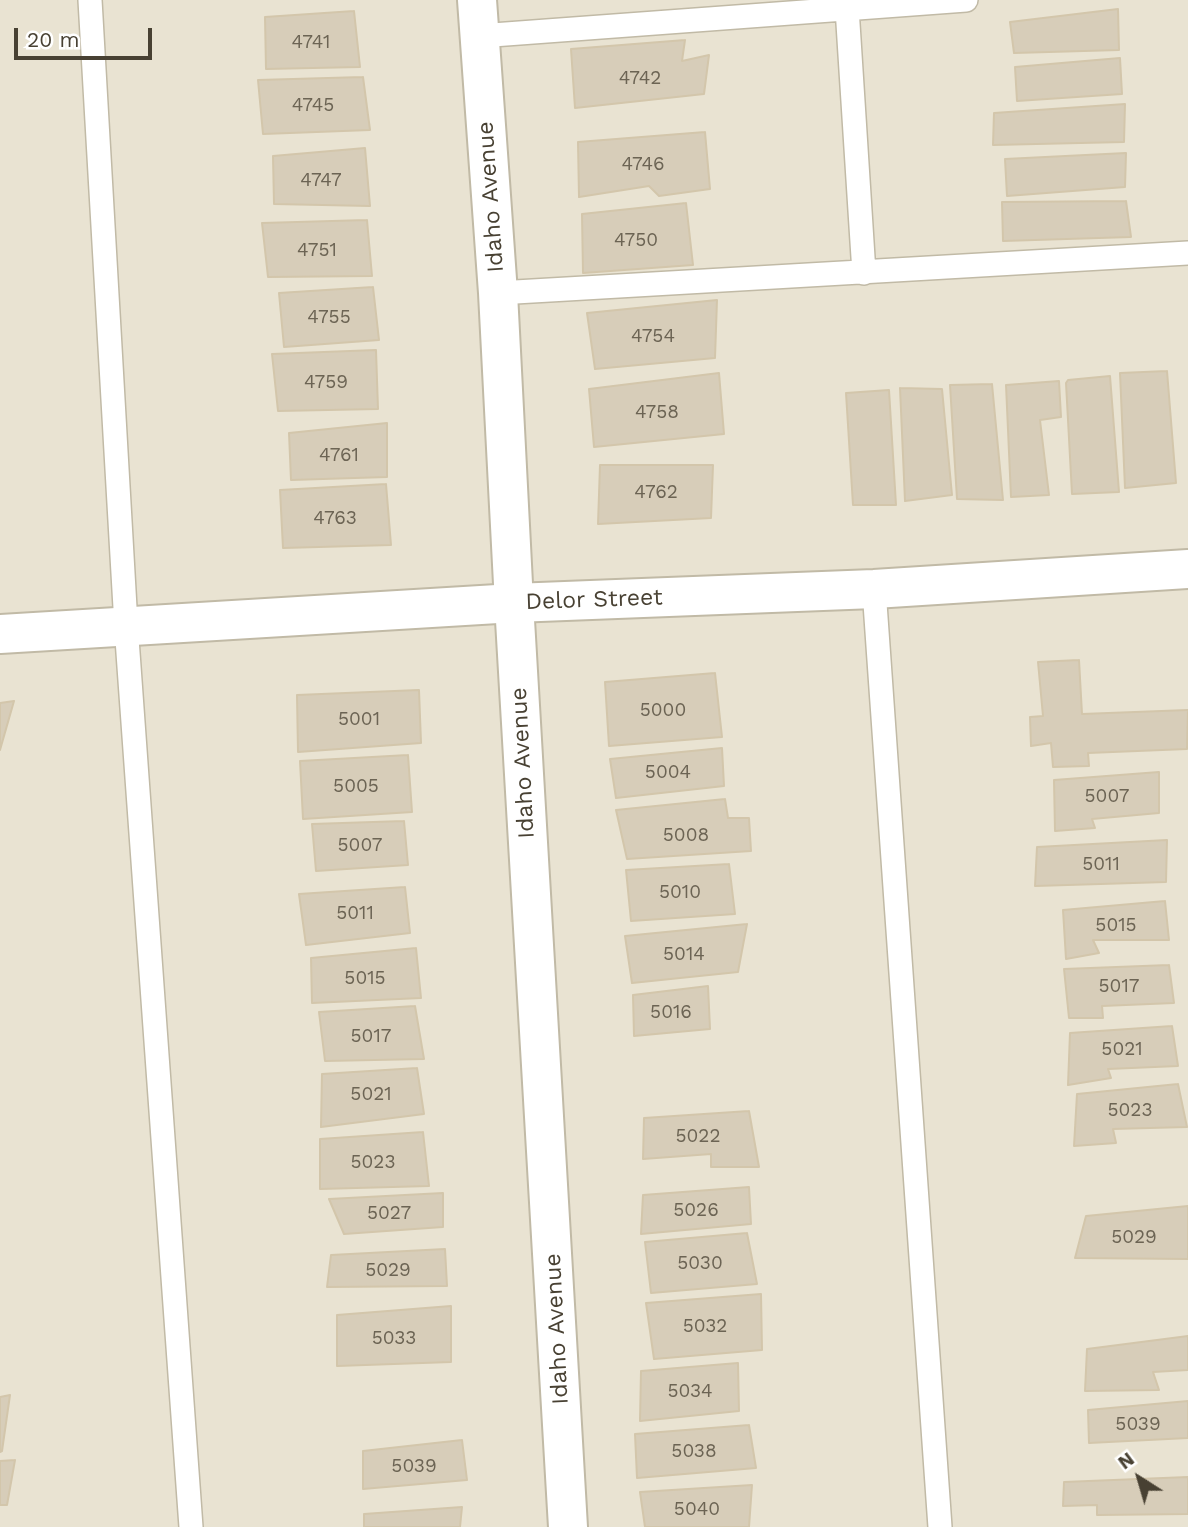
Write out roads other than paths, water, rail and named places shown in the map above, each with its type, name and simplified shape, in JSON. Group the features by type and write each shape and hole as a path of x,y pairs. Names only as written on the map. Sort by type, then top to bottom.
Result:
{"street":[{"name":"Idaho Avenue","path":"478,18 498,293 568,1527"},
{"name":"Delor Street","path":"0,634 514,603 874,589 1188,569"}],"lane":[{"path":"90,0 126,625 191,1527"},
{"path":"478,18 847,9 966,0"},
{"path":"847,9 864,273"},
{"path":"498,293 1188,253"},
{"path":"874,589 940,1527"}]}
